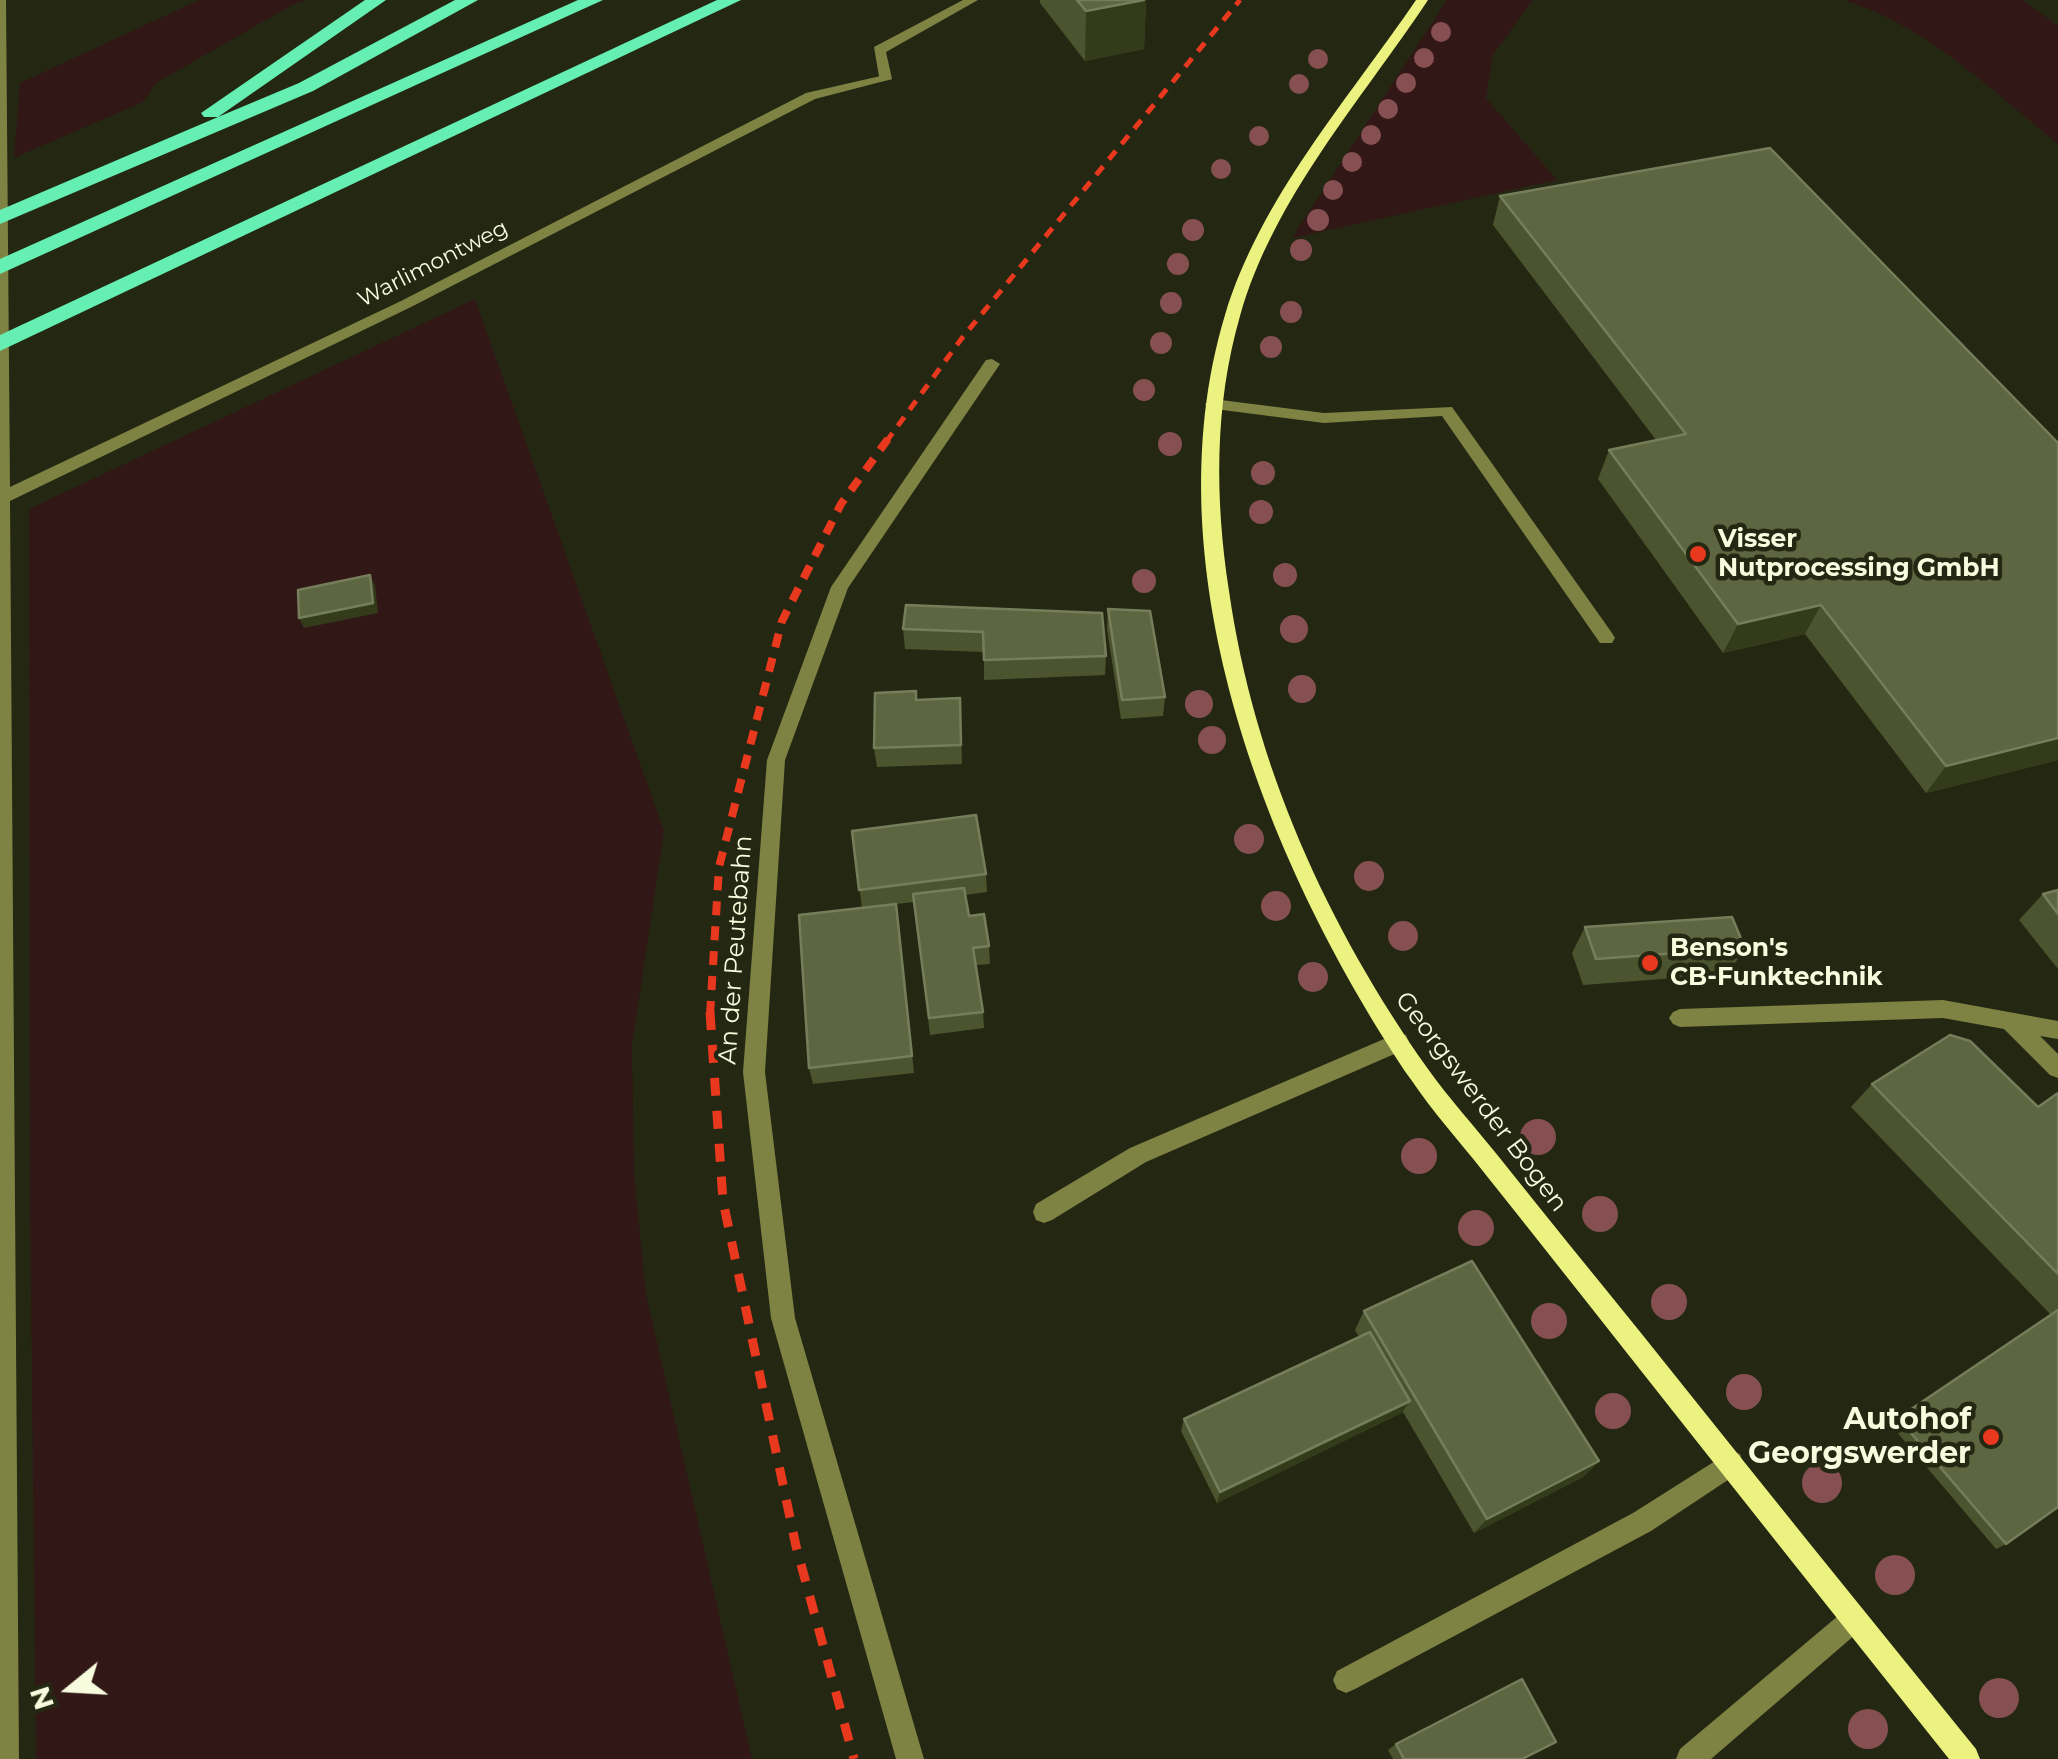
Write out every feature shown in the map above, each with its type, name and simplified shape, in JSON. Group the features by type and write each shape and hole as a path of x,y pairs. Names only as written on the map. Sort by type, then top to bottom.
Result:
{"highway":[{"path":"155,151 376,0"},
{"path":"0,218 306,87 468,0"},
{"path":"0,267 594,0"},
{"path":"0,344 732,0"}],"street":[{"path":"0,0 4,1759"},
{"name":"Warlimontweg","path":"3,498 406,304 811,96 885,79 879,50 972,0"},
{"name":"Georgswerder Bogen","path":"1422,0 1274,214 1244,280 1220,355 1214,404 1211,517 1223,631 1247,734 1281,827 1322,915 1368,998 1422,1078 1966,1759"},
{"name":"An der Peutebahn","path":"910,1759 783,1318 754,1072 776,760 840,587 992,364"},
{"path":"1214,404 1324,418 1446,411 1606,638"},
{"path":"1680,1018 1943,1009 2058,1030"},
{"path":"2011,1022 2058,1068"},
{"path":"1044,1212 1138,1155 1398,1042"},
{"path":"1346,1680 1642,1522 1730,1464"},
{"path":"1690,1759 1854,1619"}],"shaded area":[{"path":"199,0 307,0 156,83 143,102 14,158 20,83"},
{"path":"1447,0 1533,0 1493,55 1486,98 1557,180 1292,238"},
{"path":"1844,0 2023,0 2058,26 2058,144 1957,61 1902,26"},
{"path":"475,299 664,831 632,1046 634,1173 646,1294 752,1759 36,1759 29,509"}],"building":[{"path":"1077,0 1144,0 1086,11"},
{"path":"1770,148 2058,443 2058,738 1946,766 1821,605 1738,624 1609,450 1686,434 1500,196"},
{"path":"370,575 373,603 299,618 298,590"},
{"path":"906,605 1102,613 1106,656 984,660 983,632 903,629"},
{"path":"1108,609 1150,611 1165,697 1122,700"},
{"path":"916,691 916,700 960,698 961,745 874,748 875,693"},
{"path":"976,815 986,874 859,890 852,831"},
{"path":"964,888 969,916 984,914 989,946 973,948 983,1012 929,1018 913,894"},
{"path":"2058,890 2058,914 2043,894"},
{"path":"896,904 912,1056 809,1068 799,915"},
{"path":"1732,917 1745,948 1596,959 1585,927"},
{"path":"1950,1035 1970,1041 2038,1107 2058,1093 2058,1274 1872,1084"},
{"path":"1472,1261 1599,1461 1487,1519 1364,1311"},
{"path":"2058,1310 2058,1507 2006,1544 1898,1418"},
{"path":"1370,1332 1410,1401 1220,1492 1184,1419"},
{"path":"1522,1679 1556,1742 1522,1759 1404,1759 1396,1744"}],"railway":[{"path":"886,442 962,338 1240,0"},
{"path":"710,1013 719,867 782,621 841,504 888,439"},
{"path":"710,1013 723,1201 796,1546 854,1759"}],"place":[{"name":"Visser Nutprocessing GmbH","path":"1698,554"},
{"name":"Benson's CB-Funktechnik","path":"1650,963"},
{"name":"Autohof Georgswerder","path":"1991,1437"}]}
